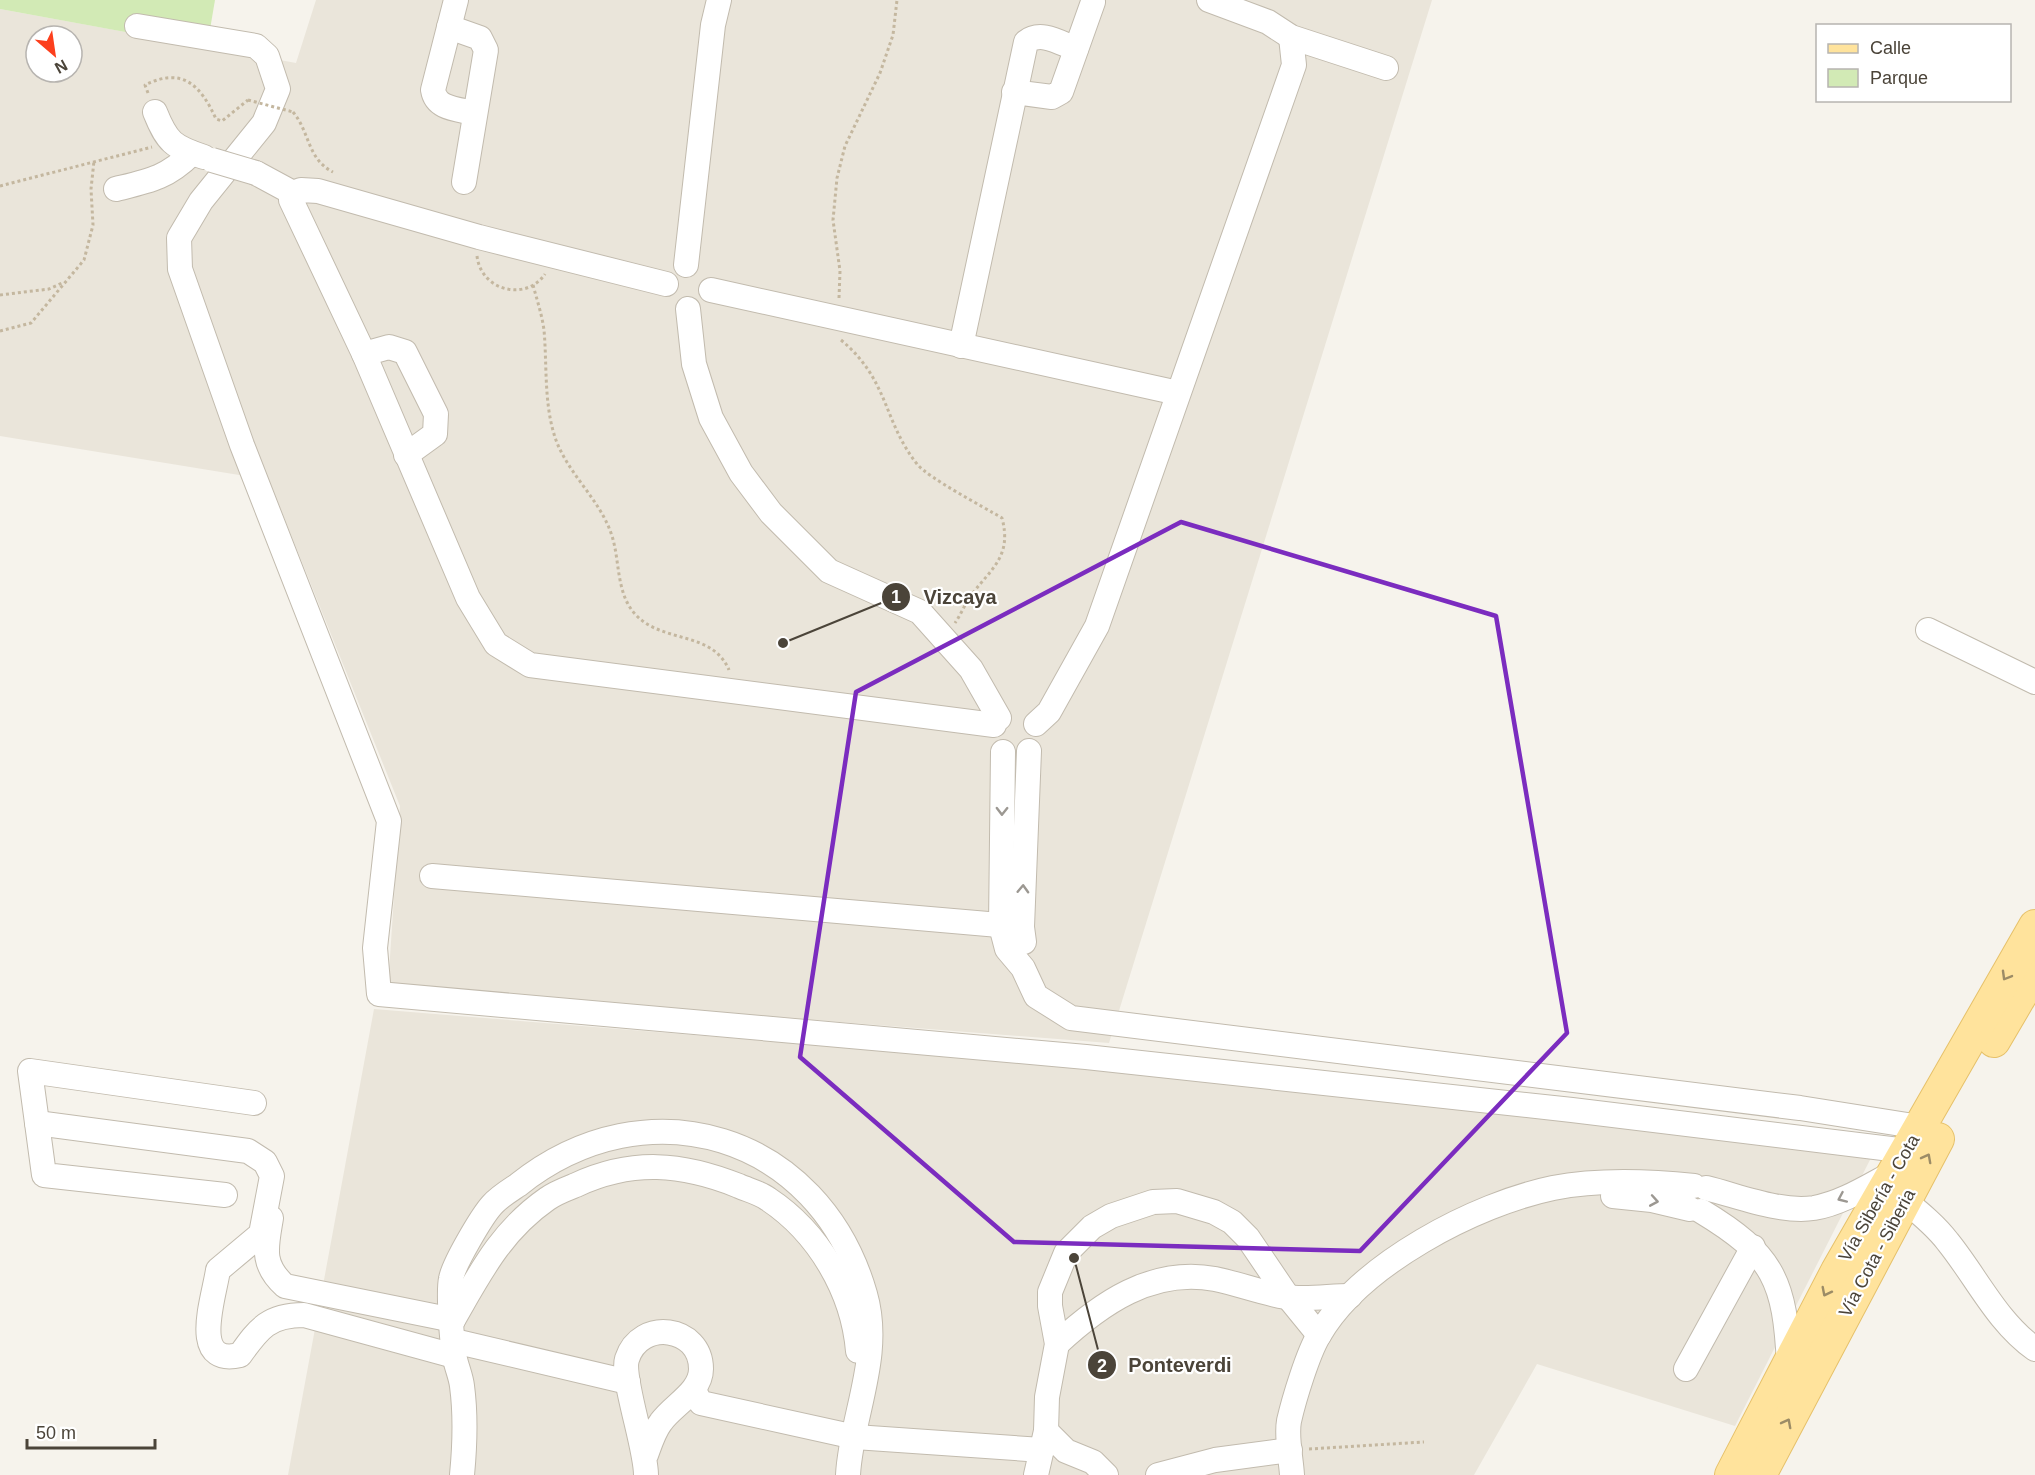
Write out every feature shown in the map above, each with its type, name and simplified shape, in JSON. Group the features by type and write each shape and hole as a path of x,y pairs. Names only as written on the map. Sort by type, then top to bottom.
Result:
{"main road":[{"name":"Vía Sibería - Cota","path":"1731,1475 1837,1271 1907,1163 2035,926"},
{"name":"Vía Cota - Siberia","path":"1760,1475 1907,1163 1948,1120 2035,971"}],"street":[{"path":"456,0 433,90 434,99 441,105 474,113"},
{"path":"686,265 713,25 719,0"},
{"path":"1209,0 1268,22 1291,37 1386,68"},
{"path":"1014,92 1052,97 1058,95 1093,2"},
{"path":"137,26 256,46 267,56 278,89 264,123 201,201 179,238 180,269 242,445 389,821 375,948 378,994 1086,1057 1572,1110 1907,1163"},
{"path":"449,27 480,38 486,50 464,182"},
{"path":"961,346 1026,42 1032,37 1041,36 1076,49"},
{"path":"1036,724 1049,712 1097,626 1294,65 1291,37"},
{"path":"155,112 163,133 192,152 256,173 293,193 301,190 318,191 479,237 666,284"},
{"path":"116,189 152,181 174,170 192,152"},
{"path":"293,193 291,200 294,210 364,354 468,598 496,644 530,665 735,692 997,721"},
{"path":"686,265 696,266 705,271 710,280 711,290 704,304 688,309 674,304 666,292 666,284 673,271 686,265"},
{"path":"711,290 1178,393"},
{"path":"688,309 694,364 711,417 741,473 771,513 829,571 920,612 971,669 997,721 994,740 1003,752 1011,927"},
{"path":"364,354 389,347 405,352 436,414 435,434 406,455"},
{"path":"1928,630 2035,682"},
{"path":"997,721 1006,712 1024,712 1036,724 1037,739 1029,751 1007,949 1023,968 1036,996 1071,1018 1800,1108 1907,1163 1948,1241 1980,1291 2025,1342 2035,1349"},
{"path":"1003,752 1016,756 1029,751"},
{"path":"432,876 1011,927"},
{"path":"225,1195 44,1175 30,1071 254,1104"},
{"path":"37,1123 268,1153 277,1162 278,1180 266,1259 273,1275 285,1286 454,1339 628,1382"},
{"path":"462,1475 466,1427 462,1383 454,1339 451,1278 466,1246 491,1206 528,1176 568,1151 641,1130 669,1131 714,1139 753,1152 793,1177 826,1211 851,1251 866,1297 870,1344 848,1475"},
{"path":"663,1167 672,1163 678,1156 680,1146 676,1137 669,1131"},
{"path":"707,1173 700,1158 707,1143 714,1139"},
{"path":"248,1151 270,1168 272,1176 270,1197 261,1234 218,1270 207,1338 211,1349 227,1358 240,1355 260,1327 288,1315 304,1315 454,1339"},
{"path":"1292,1475 1289,1422 1319,1335 1350,1296 1398,1257 1434,1233 1491,1206 1554,1188 1652,1200 1698,1198 1758,1201 1785,1207 1814,1208 1840,1200 1907,1163"},
{"path":"454,1339 503,1237 548,1198 601,1173 633,1167 663,1167 707,1173 767,1198 811,1236 841,1284 857,1340 859,1371 855,1437"},
{"path":"1698,1198 1746,1240 1781,1293 1789,1365"},
{"path":"1686,1369 1746,1240 1738,1212 1746,1203 1758,1201"},
{"path":"1036,1475 1044,1441 1047,1398 1057,1344 1050,1306 1050,1292 1066,1253 1092,1227 1111,1216 1153,1202 1177,1202 1214,1212 1232,1222 1274,1273 1288,1297 1319,1335"},
{"path":"1057,1344 1079,1324 1113,1299 1148,1283 1169,1278 1212,1279 1288,1297 1350,1296"},
{"path":"658,1330 680,1334 696,1348 702,1370 694,1391 677,1403 659,1423 646,1465 628,1382 626,1360 637,1340 658,1330"},
{"path":"694,1391 701,1403 855,1437 1044,1441 1093,1462 1106,1475"},
{"path":"1158,1475 1215,1460 1290,1450"}],"path":[{"path":"155,112 145,85 155,80 183,78 206,96 216,119 222,122 248,100 293,112 301,121 312,155 321,167 343,177"},
{"path":"0,186 94,161 192,152"},
{"path":"0,331 31,323 84,260 90,243 94,161"},
{"path":"0,295 49,289 65,282"},
{"path":"532,285 543,328 553,433 562,454 605,518 616,553 619,581 634,613 651,626 712,647 728,668 735,692"},
{"path":"1290,1450 1424,1442"}],"highlighted area":[{"path":"1181,522 1496,616 1567,1033 1360,1251 1014,1242 800,1057 856,692"}],"shaded area":[{"path":"316,0 1432,0 1109,1043 388,987 400,806 269,480 0,436 0,9 82,24 24,24 24,84 84,84 84,24 296,63"},
{"path":"374,1009 999,1060 1874,1152 1735,1426 1537,1364 1474,1475 288,1475"}],"green space":[{"path":"0,0 215,0 207,47 0,9"}],"place":[{"name":"Vizcaya","path":"783,643"},
{"name":"Ponteverdi","path":"1074,1258"}]}
